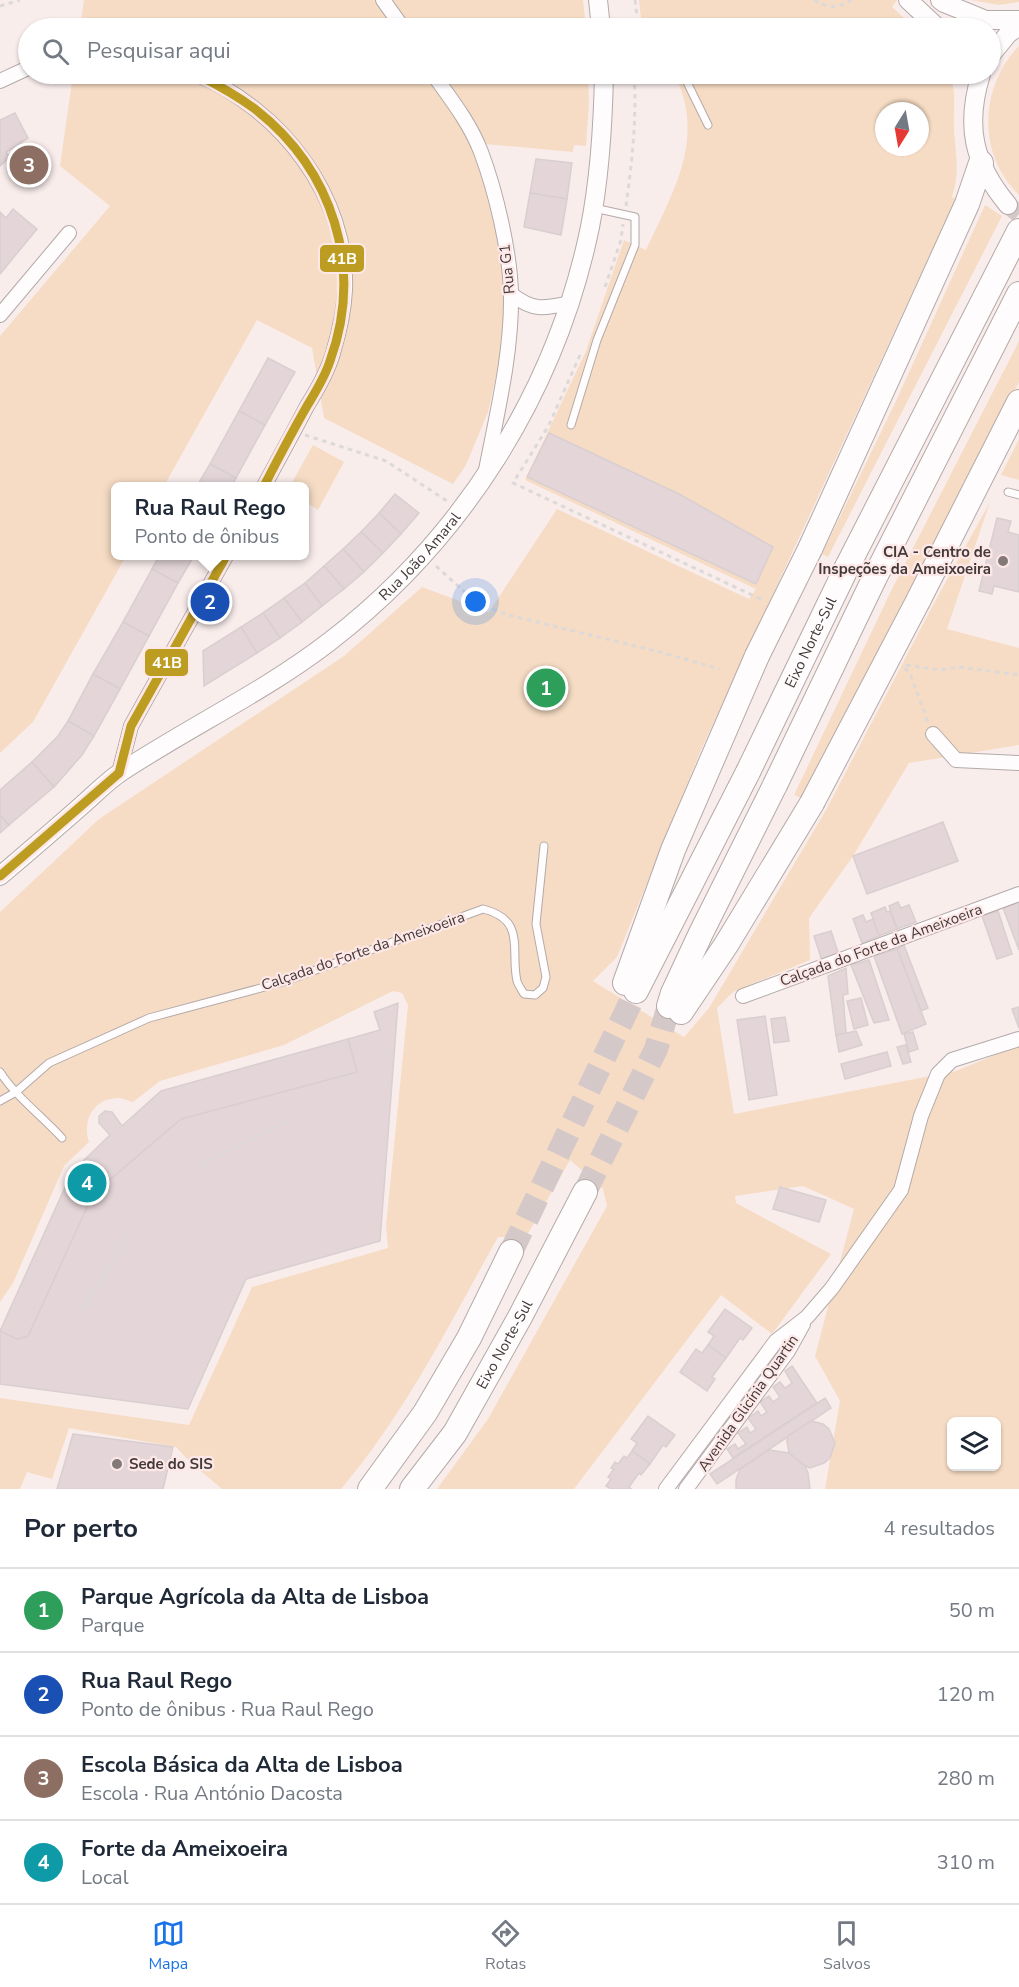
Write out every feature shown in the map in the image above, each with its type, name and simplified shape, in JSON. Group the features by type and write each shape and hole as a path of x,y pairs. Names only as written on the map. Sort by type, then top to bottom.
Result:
{"highway":[{"name":"Eixo Norte-Sul","path":"981,163 968,204 810,549 757,656 673,850 631,987 748,772 847,567 1016,235"},
{"name":"Eixo Norte-Sul","path":"1019,294 873,579 775,785 701,933 673,993 675,1009 726,945 812,803 1019,402"},
{"name":"Eixo Norte-Sul","path":"412,1489 455,1433 520,1317 585,1192"},
{"path":"370,1489 425,1413 469,1338 511,1252"}],"street":[{"path":"383,0 396,18"},
{"path":"598,0 600,18"},
{"path":"908,0 927,18"},
{"path":"940,0 981,18"},
{"path":"1001,20 1019,20"},
{"path":"1001,43 1019,26"},
{"path":"0,81 18,73"},
{"path":"218,84 244,101 272,124 300,154 323,189 335,223 343,257 345,289 333,356 266,482"},
{"name":"Rua G1","path":"440,84 462,115 480,151 503,228 511,294 506,364 484,478"},
{"name":"Rua João Amaral","path":"0,876 119,773 277,678 328,642 376,603 423,555 461,510 515,428 542,376 570,303 593,208 601,149 604,84"},
{"path":"972,84 975,94"},
{"path":"978,84 972,117 974,141 991,184 1008,205"},
{"path":"0,315 69,233"},
{"path":"511,294 533,307 545,308 570,303"},
{"path":"119,773 131,726 222,560"},
{"path":"933,734 956,760 1019,763"},
{"name":"Calçada do Forte da Ameixoeira","path":"743,996 1019,894"},
{"name":"Avenida Glicínia Quartin","path":"670,1488 776,1341 807,1317 832,1288 902,1190 921,1116 938,1074 952,1060 1019,1039"},
{"name":"Avenida Glicínia Quartin","path":"687,1489 788,1352 807,1317"}],"lane":[{"path":"688,84 708,125"},
{"path":"571,425 597,340 635,245 635,217 593,208"},
{"path":"1008,492 1019,495"},
{"name":"Calçada do Forte da Ameixoeira","path":"0,1101 16,1092 49,1063 149,1018 283,982 483,909 497,912 509,924 516,946 517,982 524,994 536,995 543,988 546,977 536,924 544,846"},
{"path":"0,1072 16,1092 62,1138"}],"path":[{"path":"0,6 20,0"},
{"path":"635,0 637,18"},
{"path":"814,0 822,5 836,7 851,0"},
{"path":"603,294 621,240 625,216 633,155 635,84"},
{"path":"583,347 549,425 513,483 769,603"},
{"path":"294,431 386,461 461,510"},
{"path":"423,555 478,604 508,615 720,669"},
{"path":"933,734 911,676 902,664 940,670 959,667 1019,675"},
{"path":"202,1164 289,1121"},
{"path":"83,1308 132,1230"}],"shaded area":[{"path":"84,0 583,0 585,18 81,18"},
{"path":"639,0 897,0 892,7 904,18 641,18"},
{"path":"971,0 1019,0 1019,2 999,5"},
{"path":"1019,46 1019,195 1005,179 996,161 990,141 988,121 990,101 995,84 1001,84 1001,72"},
{"path":"72,84 588,84 586,146 574,145 573,152 485,144 506,209 517,282 488,412 466,465 453,484 324,418 312,348 257,320 166,482 111,482 111,560 124,560 33,722 0,753 0,336 110,206 60,166"},
{"path":"678,84 952,84 957,164 952,197 956,198 701,750 617,957 593,981 684,1037 709,1008 826,810 932,607 990,502 947,629 1019,648 1019,745 909,763 853,856 809,918 810,960 733,992 717,1008 734,1114 956,1071 1019,1045 1019,1489 825,1489 840,1401 815,1356 854,1209 803,1186 735,1196 736,1203 831,1254 772,1334 721,1295 574,1489 437,1489 488,1419 607,1206 603,1189 570,1160 526,1237 498,1237 426,1367 386,1430 341,1489 222,1489 176,1447 69,1428 52,1479 27,1472 20,1489 0,1489 0,1398 189,1425 252,1287 388,1248 386,1226 408,1005 402,993 393,991 284,1045 160,1081 133,1102 119,1098 110,1099 96,1106 87,1126 89,1142 64,1166 13,1283 0,1302 0,912 99,819 344,656 422,587 489,612 557,509 749,599 756,589 525,480 586,351 624,240 646,250 683,164 687,142 687,120"},
{"path":"985,205 1002,216 828,557 822,554 896,401"},
{"path":"1019,341 1019,382 911,598 906,596 801,798 794,795 892,589"},
{"path":"1019,439 1019,480 1001,475"},
{"path":"313,445 344,462 318,510 309,504 309,482 292,482"}],"building":[{"path":"15,113 28,138 6,152 10,157 0,166 0,120"},
{"path":"536,159 572,163 567,199 530,193"},
{"path":"530,193 567,199 561,235 524,227"},
{"path":"13,209 37,229 0,274 0,212 6,218"},
{"path":"268,358 295,372 265,425 239,411"},
{"path":"239,411 265,425 236,478 210,464"},
{"path":"549,433 679,494 773,547 756,584 527,477"},
{"path":"210,464 236,478 234,482 199,482"},
{"path":"395,494 419,513 401,534 379,513"},
{"path":"379,513 401,534 383,553 361,532"},
{"name":"CIA - Centro de Inspeções da Ameixoeira","path":"997,518 1011,521 1008,532 1019,535 1019,592 994,586 992,594 979,591"},
{"path":"361,532 383,553 364,572 343,549"},
{"path":"343,549 364,572 344,589 324,566"},
{"path":"157,560 192,560 178,583 152,569"},
{"path":"324,566 344,589 322,606 305,583"},
{"path":"152,569 178,583 149,636 123,622"},
{"path":"305,583 322,606 302,622 284,598"},
{"path":"284,598 302,622 280,638 263,613"},
{"path":"263,613 280,638 257,653 241,627"},
{"path":"123,622 149,636 120,689 93,674"},
{"path":"241,627 257,653 204,686 203,651"},
{"path":"93,674 120,689 94,736 68,721"},
{"path":"68,721 94,736 82,755 54,787 32,762 58,736"},
{"path":"32,762 54,787 9,825 0,815 0,790"},
{"path":"0,815 9,825 0,833"},
{"path":"943,822 958,861 867,894 853,856"},
{"path":"1019,901 1019,950 1003,908"},
{"path":"898,902 901,908 909,905 916,922 897,929 889,906"},
{"path":"885,907 887,912 890,911 897,929 879,936 871,913"},
{"path":"998,911 1012,954 997,959 982,916"},
{"path":"863,915 866,922 873,919 879,936 862,943 853,919"},
{"path":"831,931 839,955 822,961 814,936"},
{"path":"904,945 928,1008 921,1011 897,949"},
{"path":"897,949 926,1024 902,1034 874,956"},
{"path":"869,960 889,1020 874,1023 851,965"},
{"path":"846,968 848,994 843,995 846,1033 836,1035 828,976"},
{"path":"861,998 868,1025 854,1029 847,1001"},
{"path":"398,1003 380,1241 246,1279 188,1409 0,1384 0,1331 17,1339 28,1336 93,1194 181,1119 357,1072 348,1039 380,1030 374,1012"},
{"path":"1019,1007 1019,1028 1012,1009"},
{"path":"765,1016 777,1095 749,1100 737,1020"},
{"path":"785,1017 789,1041 774,1043 771,1019"},
{"path":"856,1031 862,1045 839,1052 836,1035"},
{"path":"913,1032 918,1049 909,1052 904,1034"},
{"path":"348,1039 357,1072 181,1119 93,1194 28,1336 17,1339 0,1331 72,1172 110,1135 99,1123 99,1116 105,1111 112,1112 122,1126 161,1091"},
{"path":"906,1045 911,1062 903,1064 897,1047"},
{"path":"887,1052 891,1066 845,1079 841,1064"},
{"path":"780,1187 826,1200 819,1222 773,1209"},
{"path":"725,1309 752,1328 743,1340 740,1338 726,1358 708,1345 714,1336 708,1332"},
{"path":"708,1345 726,1358 712,1377 715,1379 707,1391 680,1372 696,1349 702,1353"},
{"path":"792,1366 817,1403 733,1458 727,1449 735,1444 738,1449 746,1444 738,1433 747,1427 750,1433 756,1429 748,1418 758,1411 761,1416 767,1412 760,1402 769,1396 773,1402 780,1397 773,1387 780,1382 785,1388 792,1383 785,1371"},
{"path":"825,1398 831,1408 717,1484 710,1474"},
{"path":"648,1416 675,1435 666,1447 663,1445 650,1464 632,1451 637,1443 631,1439"},
{"path":"811,1421 823,1424 829,1429 835,1443 830,1458 810,1468 789,1453 787,1441 788,1436"},
{"name":"Sede do SIS","path":"73,1434 173,1447 163,1489 57,1489"},
{"path":"769,1450 789,1453 805,1466 810,1489 736,1489 740,1469"},
{"path":"632,1451 650,1464 641,1475 639,1473 629,1487 631,1489 611,1489 606,1486 611,1479 608,1477 614,1469 611,1468 615,1462 618,1464"}],"tunnel":[{"path":"1008,205 1019,214"},
{"path":"511,1252 636,991"},
{"path":"585,1192 656,1049 669,1006"}],"transit line":[{"name":"41B","path":"215,84 255,109 282,133 304,161 322,191 334,223 342,256 344,291 340,326 326,373 266,482"},
{"name":"41B","path":"119,773 131,726 224,560"},
{"name":"41B","path":"0,876 119,773"}],"place":[{"name":"Escola Básica da Alta de Lisboa","path":"29,165"},
{"name":"CIA - Centro de Inspeções da Ameixoeira","path":"1003,561"},
{"name":"Rua Raul Rego","path":"210,602"},
{"name":"Parque Agrícola da Alta de Lisboa","path":"546,688"},
{"name":"Forte da Ameixoeira","path":"87,1183"},
{"name":"Sede do SIS","path":"117,1464"}]}
